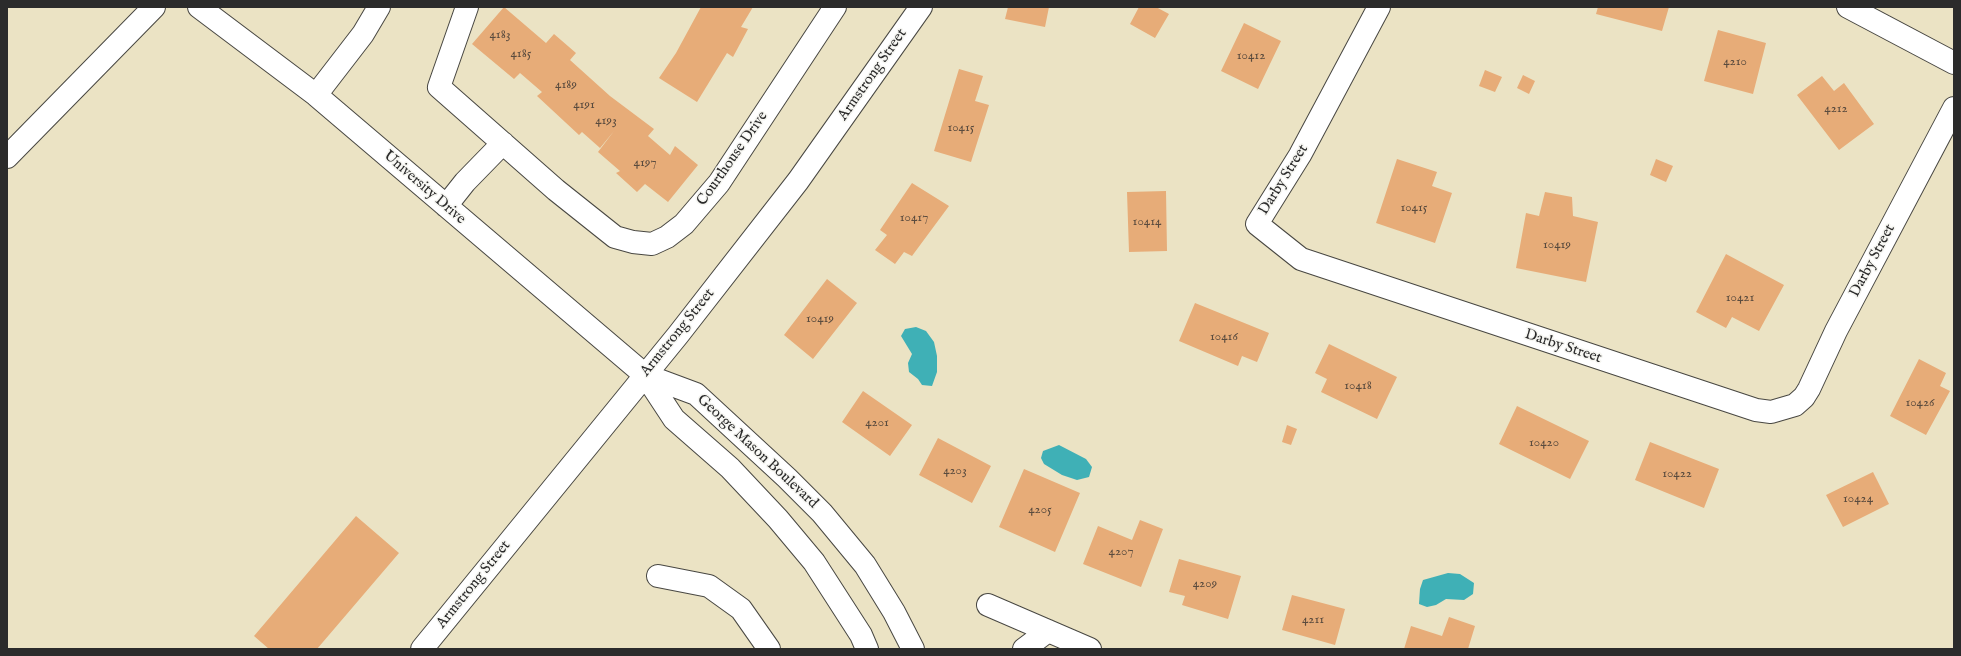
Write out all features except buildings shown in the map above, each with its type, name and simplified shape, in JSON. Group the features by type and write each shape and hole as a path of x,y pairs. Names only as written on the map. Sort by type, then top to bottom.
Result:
{"street":[{"path":"7,157 154,7"},
{"name":"University Drive","path":"199,7 316,95 645,375"},
{"path":"316,95 363,34 379,7"},
{"name":"Courthouse Drive","path":"467,7 439,87 556,190 615,237 633,242 652,244 667,237 684,224 719,183 835,7"},
{"name":"Armstrong Street","path":"422,649 645,375 798,181 920,7"},
{"name":"Darby Street","path":"1378,7 1300,155 1257,224 1301,259 1756,410 1771,412 1795,405 1807,393 1836,331 1954,108"},
{"path":"1848,7 1954,63"},
{"path":"446,206 465,182 503,143"},
{"name":"George Mason Boulevard","path":"645,375 674,419 730,468 778,519 814,562 861,635 867,649"},
{"name":"George Mason Boulevard","path":"645,375 696,394 787,478 822,513 865,565 894,612 914,649"},
{"path":"658,576 708,586 741,609 768,649"},
{"path":"988,604 1090,649"},
{"path":"1024,649 1048,631"}],"water":[{"path":"916,327 926,331 934,342 937,356 937,372 932,386 922,385 918,379 909,372 908,363 912,354 901,336 905,329"},
{"path":"1059,445 1086,459 1092,467 1089,477 1077,480 1062,475 1044,464 1041,458 1043,451"},
{"path":"1448,573 1460,574 1474,583 1473,594 1464,600 1446,599 1436,605 1427,607 1419,604 1420,589 1423,580"}]}
